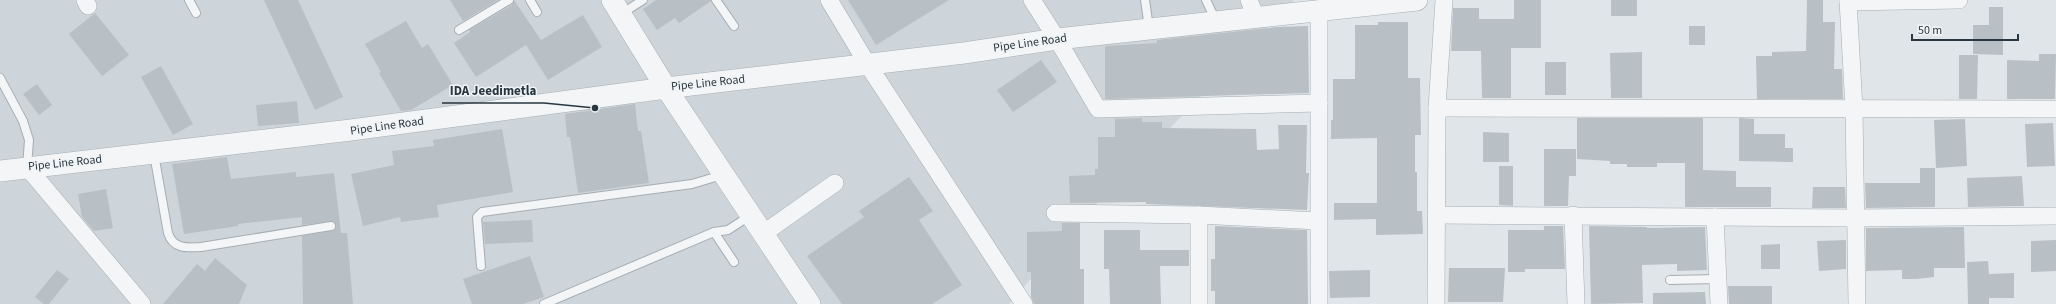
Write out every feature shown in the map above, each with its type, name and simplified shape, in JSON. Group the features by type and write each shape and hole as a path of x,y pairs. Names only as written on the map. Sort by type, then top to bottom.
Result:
{"street":[{"path":"829,0 868,66 1024,304"},
{"path":"1032,0 1098,109 1319,103"},
{"name":"Pipe Line Road","path":"0,171 359,129 666,88 868,66 1057,39 1217,22 1252,9 1318,11 1417,0"},
{"path":"1436,304 1438,108 1444,0"},
{"path":"1857,304 1854,109 1848,1 1959,0"},
{"path":"616,7 666,88 725,174 810,304"},
{"path":"1318,11 1319,304"},
{"path":"1438,108 2056,109"},
{"path":"27,167 142,304"},
{"path":"764,233 835,183"},
{"path":"1055,213 1199,215 1318,221"},
{"path":"1199,215 1200,304"},
{"path":"1436,215 1855,218 2056,216"},
{"path":"1573,215 1576,304"},
{"path":"1715,217 1719,304"}],"lane":[{"path":"189,0 196,13"},
{"path":"459,30 509,0"},
{"path":"530,0 537,12"},
{"path":"616,7 643,0"},
{"path":"716,0 734,26"},
{"path":"1145,0 1149,29"},
{"path":"1206,0 1217,22"},
{"path":"0,78 23,121 29,140 27,167"},
{"path":"154,154 168,233 170,240 177,246 186,248 201,247 331,226"},
{"path":"481,266 477,217 482,212 692,184 725,174"},
{"path":"544,304 714,232 728,230 752,215"},
{"path":"714,232 734,262"},
{"path":"1670,280 1718,279"}],"shaded area":[{"path":"0,0 1294,0 1086,215 1009,304 0,304"}],"building":[{"path":"264,0 298,0 343,97 315,110"},
{"path":"450,0 498,0 463,21"},
{"path":"514,0 541,40 583,15 602,47 548,80 526,45 476,77 454,43 470,32 469,30 512,5"},
{"path":"656,0 711,1 679,23 675,18 657,30 643,9"},
{"path":"848,0 949,0 876,45"},
{"path":"1514,0 1541,0 1541,48 1511,48 1511,98 1482,98 1481,51 1451,51 1453,8 1479,8 1479,19 1514,19"},
{"path":"1611,0 1637,0 1637,16 1611,16"},
{"path":"1807,0 1823,0 1823,22 1835,22 1834,69 1842,69 1843,99 1757,99 1756,56 1772,56 1772,52 1806,51"},
{"path":"1989,7 2003,7 2003,55 1973,54 1973,25 1989,25"},
{"path":"95,13 129,55 102,76 69,34"},
{"path":"406,21 422,48 428,44 453,85 411,110 401,111 379,73 381,72 365,44"},
{"path":"1378,22 1408,22 1408,78 1420,78 1421,135 1415,135 1415,172 1417,172 1417,211 1422,211 1423,234 1376,235 1376,219 1334,220 1334,203 1377,203 1377,138 1331,139 1331,120 1333,120 1333,79 1355,79 1355,25 1378,25"},
{"path":"1308,26 1309,93 1105,99 1105,46 1157,43 1157,40 1278,27"},
{"path":"1689,26 1705,26 1705,45 1689,45"},
{"path":"1642,52 1642,98 1611,98 1610,53"},
{"path":"2039,54 2056,54 2055,99 2007,99 2007,60 2039,61"},
{"path":"1959,55 1978,55 1977,99 1959,99"},
{"path":"1041,60 1057,82 1013,112 997,90"},
{"path":"1545,62 1566,62 1566,95 1545,95"},
{"path":"161,66 193,124 173,135 141,77"},
{"path":"37,84 52,105 39,115 23,94"},
{"path":"297,101 299,123 258,126 256,105"},
{"path":"635,104 638,131 641,131 649,183 578,193 570,137 567,137 565,114"},
{"path":"1142,118 1142,122 1162,122 1162,128 1256,129 1257,150 1279,149 1278,125 1307,125 1306,173 1309,173 1307,210 1146,204 1146,202 1070,203 1069,176 1095,175 1095,169 1098,169 1098,137 1115,137 1115,119"},
{"path":"1577,118 1703,118 1703,170 1736,171 1736,187 1771,187 1771,207 1685,207 1685,163 1657,163 1657,167 1627,167 1627,164 1610,164 1610,161 1577,159"},
{"path":"1739,118 1754,119 1754,134 1785,134 1785,148 1793,148 1793,162 1739,161"},
{"path":"1965,119 1967,166 1936,168 1934,120"},
{"path":"2053,123 2055,166 2027,167 2025,124"},
{"path":"502,129 513,192 437,205 439,217 401,222 400,217 363,226 351,174 394,165 392,151 434,146 433,140"},
{"path":"1483,132 1509,133 1509,162 1483,162"},
{"path":"1544,149 1576,149 1576,176 1569,176 1568,206 1544,206"},
{"path":"227,157 231,179 296,172 296,177 334,173 341,233 347,233 353,304 303,304 302,236 334,230 336,226 333,221 302,225 302,217 238,224 238,226 184,234 172,164"},
{"path":"1499,166 1513,166 1513,206 1499,205"},
{"path":"1920,168 1935,168 1935,207 1866,208 1865,183 1920,183"},
{"path":"2022,176 2024,206 1968,207 1967,178"},
{"path":"909,177 933,211 919,220 962,285 932,304 842,304 807,256 864,217 859,211"},
{"path":"1813,187 1845,187 1846,208 1812,208"},
{"path":"106,189 113,228 94,231 82,217 78,194"},
{"path":"532,220 533,242 485,244 483,222"},
{"path":"1062,223 1080,223 1080,269 1084,269 1084,304 1034,304 1031,297 1031,272 1027,272 1027,232 1062,231"},
{"path":"1215,226 1307,230 1308,304 1215,304 1215,291 1211,291 1211,259 1215,259"},
{"path":"1544,226 1563,226 1565,269 1525,269 1525,272 1508,272 1508,230 1544,230"},
{"path":"1589,226 1647,228 1705,227 1707,270 1677,271 1677,264 1642,265 1643,303 1591,304"},
{"path":"1964,227 1965,268 1934,268 1934,277 1917,279 1902,279 1902,270 1866,271 1866,228"},
{"path":"1104,230 1140,230 1140,250 1189,250 1189,266 1160,266 1161,304 1110,304 1109,269 1104,269"},
{"path":"1846,240 1846,269 1819,271 1817,241"},
{"path":"2056,240 2056,271 2031,272 2031,241"},
{"path":"1780,244 1780,269 1761,269 1761,245"},
{"path":"530,256 544,297 523,304 472,304 463,279"},
{"path":"215,258 247,285 239,304 163,304 197,264 205,271"},
{"path":"1988,261 1989,274 2014,273 2014,298 1989,298 1989,304 1968,304 1967,262"},
{"path":"1449,268 1505,268 1503,302 1448,302"},
{"path":"57,270 69,279 49,304 44,304 35,297"},
{"path":"1370,270 1370,297 1330,298 1329,271"},
{"path":"1728,286 1772,286 1772,304 1729,304"},
{"path":"1705,292 1706,304 1653,304 1653,293"}],"place":[{"name":"IDA Jeedimetla","path":"595,108"}]}
